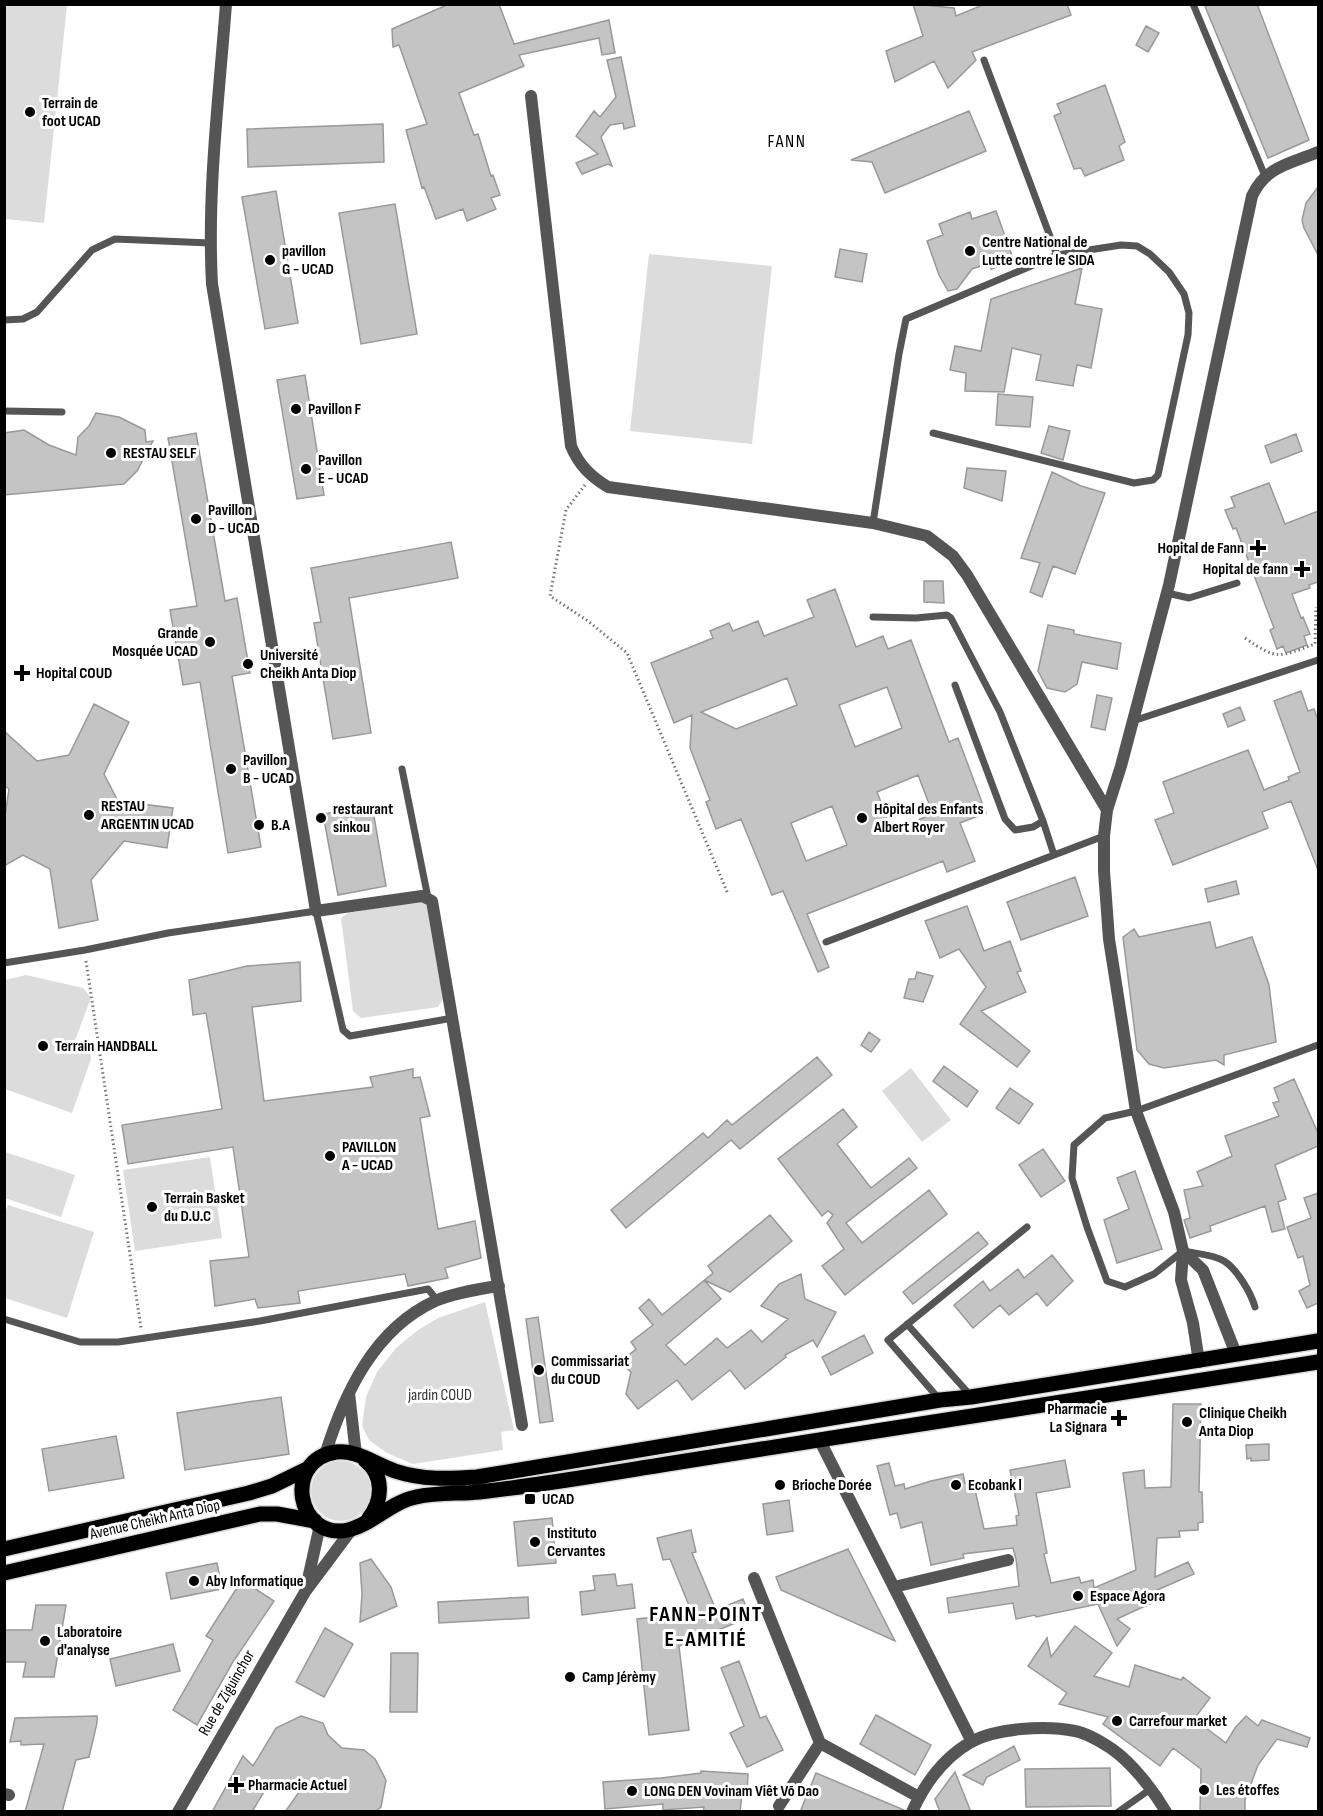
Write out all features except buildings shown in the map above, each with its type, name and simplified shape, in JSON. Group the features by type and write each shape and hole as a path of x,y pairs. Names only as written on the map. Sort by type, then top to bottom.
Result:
{"main road":[{"path":"1318,1341 1199,1362 940,1400 477,1477 439,1479 416,1476 342,1451 317,1459 305,1474 301,1495 304,1506 317,1523 340,1531 352,1528 404,1500 418,1496 479,1492 1318,1362"},
{"path":"359,1456 374,1469 380,1492 377,1505 367,1521"},
{"name":"Avenue Cheikh Anta Diop","path":"4,1549 257,1491 280,1483 309,1468"},
{"name":"Avenue Cheikh Anta Diop","path":"4,1573 260,1514 277,1514 317,1523"}],"street":[{"path":"226,4 215,140 210,243 212,284 316,911 422,896 432,901 522,1425"},
{"path":"531,96 571,446 577,460 592,477 608,487 873,523 927,536 953,555 1107,810"},
{"path":"1199,1362 1193,1323 1181,1280 1183,1251 1174,1212 1136,1111 1109,939 1104,836 1107,810 1167,593 1252,196 1265,176 1276,169 1318,152"},
{"path":"1183,1251 1203,1270 1236,1354"},
{"path":"325,1455 333,1428 349,1392 373,1353 396,1327 415,1312 437,1300 499,1286"},
{"path":"349,1392 359,1456"},
{"path":"819,1439 972,1742"},
{"path":"305,1592 317,1523"},
{"path":"305,1592 352,1528"},
{"path":"894,1587 1008,1560"},
{"path":"754,1578 820,1743 919,1797"},
{"name":"Rue de Ziguinchor","path":"178,1812 305,1592"},
{"path":"912,1812 928,1781 958,1751 990,1734 1040,1728 1077,1731 1113,1749 1152,1788 1166,1812"},
{"path":"779,1806 820,1743"}],"lane":[{"path":"1193,4 1265,176"},
{"path":"984,60 1057,255"},
{"path":"4,320 23,319 37,312 92,250 115,239 210,243"},
{"path":"873,523 898,354 906,319 1057,255 1103,247 1137,246 1150,254 1169,272 1184,294 1189,313 1188,335 1158,475 1153,480 1134,483 933,433"},
{"path":"4,411 62,412"},
{"path":"1167,593 1189,598 1237,583"},
{"path":"873,617 916,618 947,615 951,618 1000,712 1054,855"},
{"path":"1133,721 1318,660"},
{"path":"956,685 1005,819 1015,830 1033,827 1043,821"},
{"path":"402,769 428,898"},
{"path":"826,942 1104,836"},
{"path":"4,963 168,933 316,911 343,1030 346,1034 350,1036 453,1018"},
{"path":"1255,1307 1250,1292 1226,1262 1208,1255 1183,1251 1154,1274 1125,1287 1107,1281 1072,1178 1074,1145 1105,1118 1136,1111 1318,1045"},
{"path":"940,1400 888,1340 1027,1227"},
{"path":"4,1319 80,1342 118,1342 260,1321 428,1289 437,1300"},
{"path":"907,1324 971,1397"},
{"path":"1118,1812 1152,1788"}],"path":[{"path":"592,477 566,510 550,596 588,621 627,653 728,894"},
{"path":"1245,638 1263,650 1281,657 1315,644 1316,607"},
{"path":"85,950 142,1338"}],"green space":[{"name":"Terrain de foot UCAD","path":"4,5 67,5 44,223 5,219"},
{"path":"649,254 772,266 752,444 630,431"},
{"path":"421,901 427,906 443,999 438,1007 361,1018 353,1011 341,918 348,913"},
{"name":"Terrain HANDBALL","path":"26,975 83,988 91,998 74,1043 90,1049 91,1059 72,1113 5,1089 5,980"},
{"path":"911,1068 951,1120 922,1142 882,1091"},
{"path":"5,1152 75,1175 61,1217 5,1198"},
{"path":"210,1157 222,1238 135,1251 123,1170"},
{"path":"8,1205 94,1232 67,1318 5,1298 4,1216"},
{"name":"jardin COUD","path":"485,1302 514,1430 501,1432 503,1450 413,1464 387,1453 369,1440 362,1426 366,1397 377,1372 396,1348 418,1330 438,1318"},
{"path":"341,1461 353,1463 366,1474 371,1491 369,1503 358,1516 341,1521 329,1519 316,1508 311,1491 313,1479 324,1466"}],"place":[{"name":"Terrain de foot UCAD","path":"30,112"},
{"name":"Centre National de Lutte contre le SIDA","path":"970,251"},
{"name":"pavillon G - UCAD","path":"270,260"},
{"name":"Pavillon F","path":"296,409"},
{"name":"RESTAU SELF","path":"111,453"},
{"name":"Pavillon E - UCAD","path":"306,469"},
{"name":"Pavillon D - UCAD","path":"196,519"},
{"name":"Hopital de Fann","path":"1258,548"},
{"name":"Hopital de fann","path":"1302,569"},
{"name":"Grande Mosquée UCAD","path":"210,642"},
{"name":"Université Cheikh Anta Diop","path":"248,664"},
{"name":"Hopital COUD","path":"22,673"},
{"name":"Pavillon B - UCAD","path":"231,769"},
{"name":"RESTAU ARGENTIN UCAD","path":"89,815"},
{"name":"restaurant sinkou","path":"321,818"},
{"name":"Hôpital des Enfants Albert Royer","path":"862,818"},
{"name":"B.A","path":"259,825"},
{"name":"Terrain HANDBALL","path":"43,1046"},
{"name":"PAVILLON A - UCAD","path":"330,1156"},
{"name":"Terrain Basket du D.U.C","path":"152,1207"},
{"name":"Commissariat du COUD","path":"539,1370"},
{"name":"Pharmacie La Signara","path":"1119,1418"},
{"name":"Clinique Cheikh Anta Diop","path":"1187,1422"},
{"name":"Brioche Dorée","path":"780,1485"},
{"name":"Ecobank l","path":"956,1485"},
{"name":"UCAD","path":"530,1499"},
{"name":"Instituto Cervantes","path":"535,1542"},
{"name":"Aby Informatique","path":"194,1581"},
{"name":"Espace Agora","path":"1078,1596"},
{"name":"Laboratoire d'analyse","path":"45,1641"},
{"name":"Camp Jérèmy","path":"570,1677"},
{"name":"Carrefour market","path":"1117,1721"},
{"name":"Pharmacie Actuel","path":"236,1785"},
{"name":"Les étoffes","path":"1204,1790"},
{"name":"LONG DEN Vovinam Viêt Võ Dao","path":"632,1791"}],"district":[{"name":"FANN","path":"787,141"},
{"name":"FANN-POINT E-AMITIÉ","path":"706,1626"}]}
